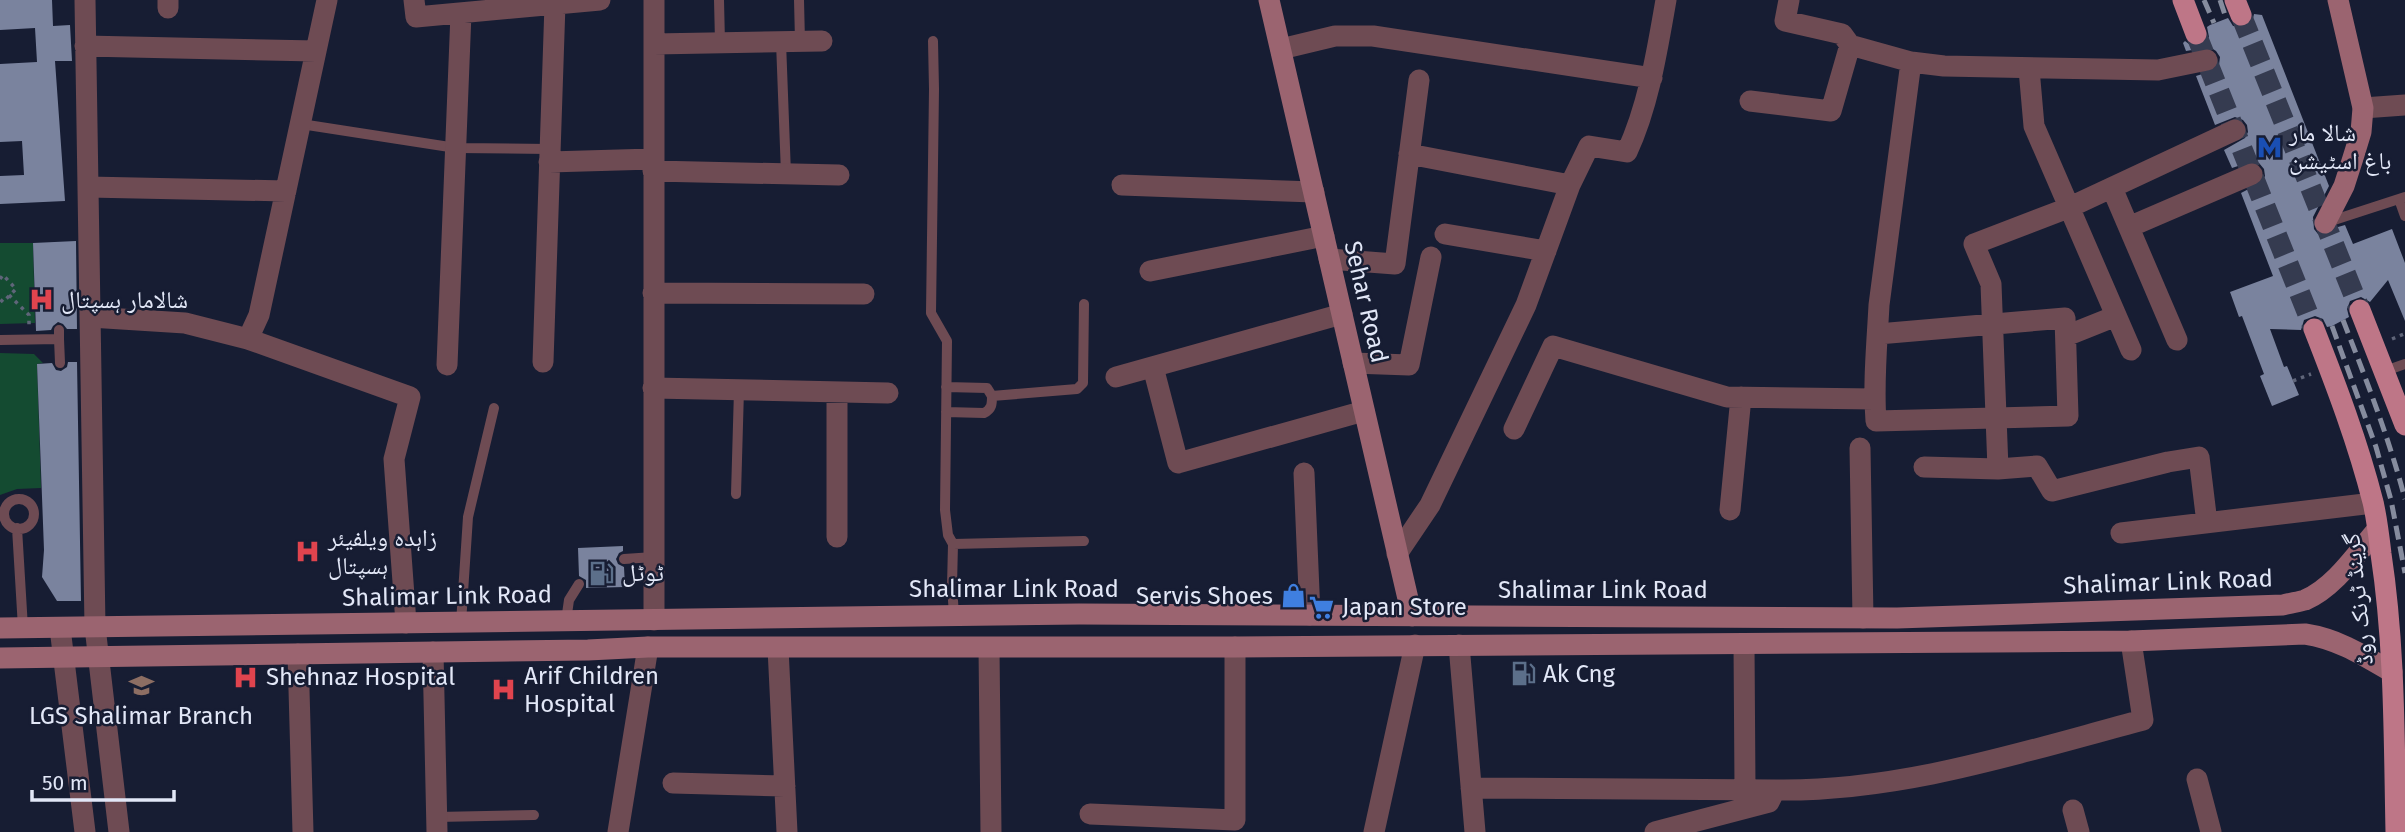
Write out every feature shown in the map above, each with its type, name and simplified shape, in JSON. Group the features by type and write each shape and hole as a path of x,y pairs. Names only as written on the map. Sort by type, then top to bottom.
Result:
{"main road":[{"name":"Sehar Road","path":"1269,0 1412,615"},
{"path":"2183,0 2196,34"},
{"path":"2325,223 2344,186 2361,132 2363,108 2338,0"},
{"path":"2360,310 2395,368 2405,425"},
{"name":"گرینڈ ٹرنک روڈ","path":"2314,329 2359,455 2378,530 2388,598 2396,832"},
{"name":"Shalimar Link Road","path":"0,628 1079,614 1863,618 2283,604 2305,600 2318,592 2350,563 2378,530"},
{"path":"1079,614 1080,648"},
{"path":"1795,642 1796,617"},
{"path":"0,658 648,647 1080,648 2131,641 2305,634 2347,645 2392,672"}],"street":[{"path":"85,0 95,627 119,832"},
{"path":"248,340 259,315 327,0"},
{"path":"414,0 416,17 589,1"},
{"path":"654,0 654,620"},
{"path":"1397,554 1430,505 1526,305 1570,185 1589,146 1628,152 1652,78 1666,0"},
{"path":"1789,0 1785,21 1842,34 1850,45 1912,62 2029,69 2158,70 2207,60"},
{"path":"543,362 555,4"},
{"path":"447,365 461,13"},
{"path":"1281,49 1335,36 1373,36 1652,78"},
{"path":"654,44 821,41"},
{"path":"1750,102 1831,111 1850,45"},
{"path":"85,46 316,51"},
{"path":"1878,334 2065,318 2068,415 1877,421 1874,399 1879,305 1912,62"},
{"path":"2029,69 2034,126 2131,350"},
{"path":"1329,259 1395,264 1419,80"},
{"path":"2363,108 2405,105"},
{"path":"1998,469 1991,284 1974,244 2068,208 2235,130"},
{"path":"1409,154 1570,185"},
{"path":"550,155 653,165 839,175"},
{"path":"2129,227 2252,174"},
{"path":"1122,185 1314,192"},
{"path":"88,187 286,191"},
{"path":"2112,188 2177,340"},
{"path":"1445,234 1546,251"},
{"path":"1150,271 1324,236"},
{"path":"1353,363 1409,365 1431,257"},
{"path":"653,293 864,295"},
{"path":"1116,377 1342,314"},
{"path":"2066,335 2116,316"},
{"path":"90,317 185,323 248,340 410,397 394,459 406,623"},
{"path":"1514,429 1553,346 1727,397 1874,399"},
{"path":"1153,367 1178,463 1364,411"},
{"path":"653,388 888,393"},
{"path":"837,392 837,537"},
{"path":"1730,510 1741,397"},
{"path":"1860,448 1863,618"},
{"path":"1924,467 1998,469 2037,466 2052,491 2168,462 2199,457 2207,523"},
{"path":"1304,473 1310,615"},
{"path":"2121,533 2373,503"},
{"path":"60,628 85,832"},
{"path":"1471,788 1745,788 1818,791 1940,774 2143,720 2131,641"},
{"path":"1744,644 1745,788"},
{"path":"1374,832 1415,645"},
{"path":"1460,645 1475,832"},
{"path":"618,832 648,647"},
{"path":"1090,814 1145,824 1235,820 1235,647"},
{"path":"778,648 788,832"},
{"path":"989,648 991,832"},
{"path":"433,652 437,824"},
{"path":"298,654 303,832"},
{"path":"2197,779 2211,832"},
{"path":"673,783 785,786"},
{"path":"1655,832 1769,802 1775,790"},
{"path":"2073,810 2079,832"}],"lane":[{"path":"719,0 720,42"},
{"path":"786,174 790,41 799,0"},
{"path":"933,41 930,313 947,341 945,510 948,535 953,544 954,615"},
{"path":"301,124 456,148 550,155"},
{"path":"2325,223 2402,197 2405,216"},
{"path":"992,396 1077,389 1083,383 1084,304"},
{"path":"0,340 30,340 59,334 60,363"},
{"path":"946,387 987,388 992,396 992,405 984,413 946,412"},
{"path":"736,494 739,390"},
{"path":"461,623 468,517 494,408"},
{"path":"8,525 25,527 38,513 24,500 16,499 4,510 23,628"},
{"path":"953,544 1084,541"},
{"path":"624,559 654,557"},
{"path":"566,621 569,600 579,584"},
{"path":"437,824 534,815"}],"path":[{"path":"0,279 3,275 16,289 3,302 0,299"},
{"path":"9,295 29,315 30,340"}],"green space":[{"path":"0,243 33,243 35,323 0,324"},
{"path":"0,353 34,354 43,363 37,364 41,488 17,489 0,495"}],"building":[{"path":"0,0 52,0 53,26 70,25 72,61 55,61 65,201 0,204 0,176 24,175 22,141 0,142 0,64 37,62 35,28 0,30"},
{"name":"شالا مار باغ اسٹیشن","path":"2254,14 2262,15 2329,186 2313,217 2314,229 2318,234 2326,236 2345,225 2353,244 2392,229 2405,263 2405,321 2388,280 2370,302 2361,297 2350,301 2347,309 2349,317 2332,326 2327,327 2323,319 2315,316 2304,320 2301,330 2270,329 2284,367 2287,366 2299,395 2272,406 2260,376 2264,374 2230,292 2273,276 2241,193 2262,182 2264,169 2253,161 2232,168 2224,150 2245,138 2247,125 2235,117 2215,125 2196,76 2215,70 2220,57 2210,47 2186,51 2183,43 2185,41 2193,47 2201,46 2209,37 2207,27 2210,25 2228,18 2233,26 2245,27 2252,23"},
{"path":"76,241 77,329 67,329 58,322 51,330 36,331 33,243"},
{"path":"68,362 77,362 81,601 57,601 42,577 44,550 37,364 52,363 56,370 61,371 67,367"},
{"path":"623,546 623,551 616,559 618,564 624,567 625,587 586,588 586,580 579,576 578,548"}],"tunnel":[{"path":"2241,15 2360,310"},
{"path":"2196,34 2314,329"}],"railway":[{"path":"2204,0 2214,23"},
{"path":"2220,0 2226,18"},
{"path":"2343,320 2369,386 2405,499"},
{"path":"2332,326 2376,447 2391,500 2405,573"}],"place":[{"name":"شالا مار باغ اسٹیشن","path":"2269,147"},
{"name":"شالامار ہسپتال","path":"41,300"},
{"name":"زاہدہ ویلفیئر ہسپتال","path":"308,552"},
{"name":"ٹوٹل","path":"602,573"},
{"name":"Servis Shoes","path":"1293,596"},
{"name":"Japan Store","path":"1322,607"},
{"name":"Ak Cng","path":"1523,674"},
{"name":"Shehnaz Hospital","path":"246,677"},
{"name":"LGS Shalimar Branch","path":"141,685"},
{"name":"Arif Children Hospital","path":"504,690"}]}
